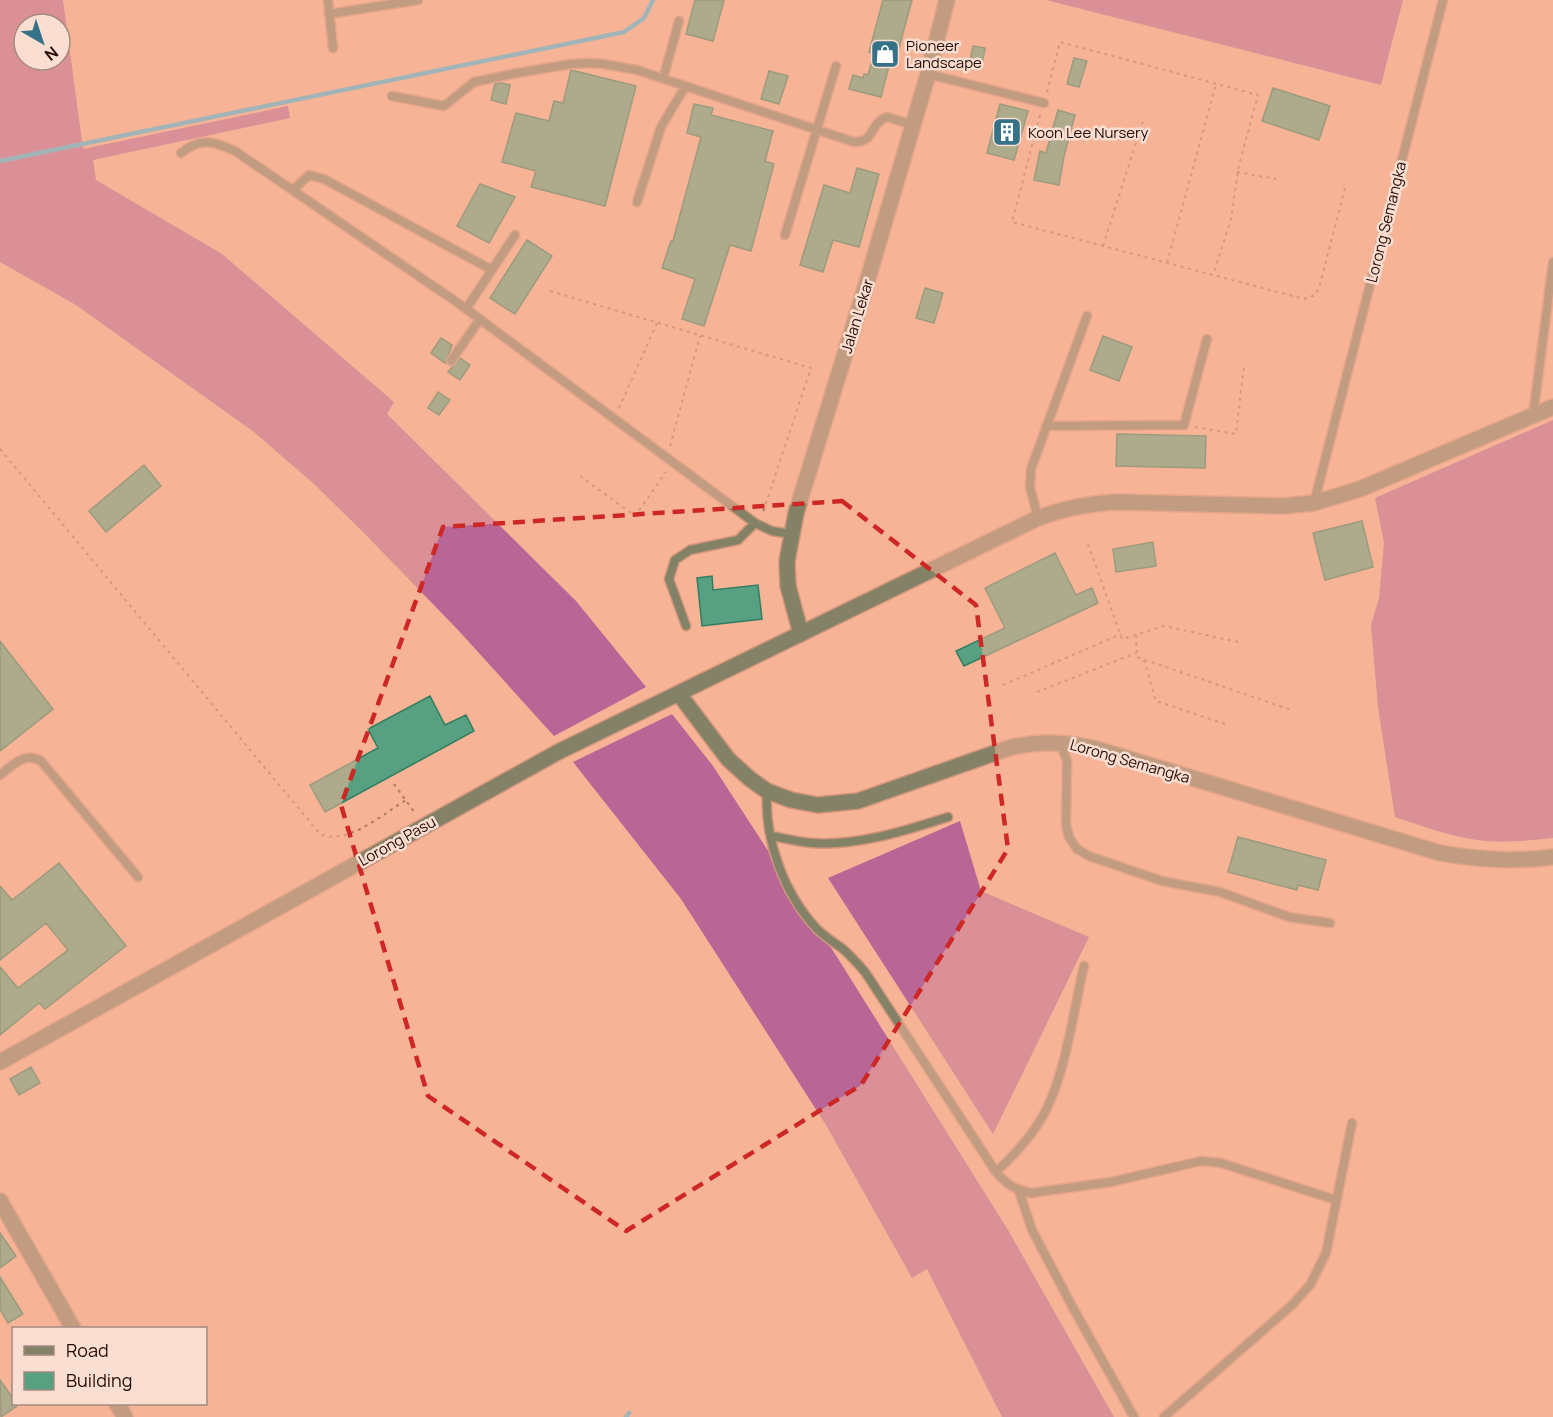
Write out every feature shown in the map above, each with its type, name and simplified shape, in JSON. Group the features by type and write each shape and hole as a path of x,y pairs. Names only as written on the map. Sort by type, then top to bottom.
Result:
{"street":[{"name":"Jalan Lekar","path":"801,634 788,586 787,561 791,534 914,125 947,0"},
{"path":"801,634 1038,518 1066,508 1116,502 1283,506 1314,503 1360,489 1553,407"},
{"name":"Lorong Pasu","path":"0,1062 558,752 801,634"},
{"name":"Lorong Semangka","path":"679,694 728,759 767,792 791,800 818,805 858,801 1009,748 1029,743 1059,742 1100,750 1440,853 1488,860 1529,860 1553,857"},
{"path":"0,1201 72,1327"}],"lane":[{"path":"328,0 333,48"},
{"path":"329,14 418,0"},
{"name":"Lorong Semangka","path":"1314,503 1443,0"},
{"path":"663,79 679,21"},
{"path":"392,96 444,106 474,82 572,64 603,64 637,70 848,141 858,142 869,138 878,121 884,117 894,117 914,125"},
{"path":"785,235 836,66"},
{"path":"928,74 1044,103"},
{"path":"637,202 661,127 685,87"},
{"path":"181,153 198,142 213,142 235,151 480,319 755,523 772,531 791,534"},
{"path":"293,190 309,175 324,179 492,270"},
{"path":"465,309 515,235"},
{"path":"1533,416 1553,262"},
{"path":"1038,518 1030,478 1033,462 1087,316"},
{"path":"451,361 480,319"},
{"path":"1046,426 1184,425 1207,339"},
{"path":"686,626 669,579 675,560 690,550 707,545 732,543 743,536 755,523"},
{"path":"1059,742 1065,751 1067,760 1065,825 1077,849 1089,856 1161,881 1220,892 1289,917 1330,922"},
{"path":"0,775 26,758 32,757 41,761 138,877"},
{"path":"767,792 766,812 771,836 789,886 801,907 826,938 843,949 865,972 996,1172 1006,1183 1019,1191 1031,1193 1111,1182 1201,1161 1221,1163 1336,1200"},
{"path":"771,836 813,843 843,842 906,831 948,816"},
{"path":"996,1172 1031,1134 1047,1108 1058,1081 1084,966"},
{"path":"1164,1417 1302,1294 1320,1268 1326,1253 1352,1123"},
{"path":"1019,1191 1032,1230 1134,1417"}],"path":[{"path":"1213,275 1230,219 1238,172 1258,95 1060,42 1012,222 1304,299 1315,295 1319,288 1346,184"},
{"path":"1167,263 1216,84"},
{"path":"1103,246 1143,121"},
{"path":"1238,172 1276,179"},
{"path":"550,291 811,368 764,513 755,523"},
{"path":"614,420 657,322"},
{"path":"580,476 635,516 670,461 700,336"},
{"path":"1184,425 1236,434 1244,366"},
{"path":"0,449 320,834 328,838 350,834 406,800"},
{"path":"1088,544 1122,639 1164,626 1244,643"},
{"path":"1003,685 1121,634"},
{"path":"1136,635 1137,657 1291,710"},
{"path":"1037,692 1136,653"},
{"path":"1144,660 1156,701 1225,724"},
{"path":"394,784 425,826"}],"highlighted area":[{"path":"842,501 976,605 1008,849 861,1085 626,1231 428,1096 341,805 443,527"}],"shaded area":[{"path":"0,0 63,0 65,12 12,12 12,72 72,72 72,67 83,149 288,106 290,118 93,160 96,180 222,254 394,402 387,414 576,601 646,687 554,736 459,631 314,484 254,432 76,305 0,262"},
{"path":"1046,0 1403,0 1381,85"},
{"path":"1553,420 1553,838 1515,841 1477,840 1395,817 1378,707 1371,625 1379,598 1384,543 1375,498"},
{"path":"672,714 713,766 837,957 1008,1230 1114,1417 1002,1417 927,1269 912,1278 826,1125 681,899 573,762"},
{"path":"960,821 981,891 1089,937 993,1134 828,878"}],"building":[{"path":"695,0 724,0 713,41 686,34"},
{"name":"Pioneer Landscape","path":"883,0 912,0 896,59 891,58 881,97 849,89 853,75 863,78 864,74 868,75 874,54 869,52"},
{"path":"973,46 985,48 982,64 970,61"},
{"path":"1074,58 1087,61 1079,87 1067,84"},
{"path":"571,70 636,86 605,206 531,187 536,171 502,162 516,113 549,121 554,101 563,103"},
{"path":"769,71 788,76 779,104 761,99"},
{"path":"495,84 510,85 506,104 491,100"},
{"path":"1273,88 1330,106 1319,140 1262,121"},
{"path":"694,104 713,108 711,115 773,131 765,161 774,164 751,251 730,245 704,326 682,319 695,279 662,268 671,241 673,241 701,137 687,133"},
{"name":"Koon Lee Nursery","path":"1000,104 1028,111 1014,160 987,153"},
{"path":"1058,110 1075,115 1059,185 1034,180 1040,151 1046,153"},
{"path":"857,168 879,174 859,247 833,240 823,272 800,265 824,185 850,193"},
{"path":"480,184 515,197 489,243 457,226"},
{"path":"527,240 552,256 515,314 490,298"},
{"path":"925,288 943,293 934,323 916,318"},
{"path":"1103,336 1132,347 1119,381 1090,370"},
{"path":"441,338 452,345 445,363 431,353"},
{"path":"460,358 470,365 460,380 448,372"},
{"path":"438,392 450,400 439,415 428,408"},
{"path":"1117,434 1206,436 1205,468 1116,466"},
{"path":"144,465 161,486 106,532 89,511"},
{"path":"1362,521 1373,567 1325,580 1313,533"},
{"path":"1153,542 1156,566 1116,572 1113,549"},
{"path":"1055,553 1076,595 1092,588 1098,603 964,666 956,651 1005,628 985,588"},
{"path":"712,576 713,590 758,585 762,619 702,626 697,578"},
{"path":"0,641 53,709 0,751"},
{"path":"430,696 445,725 466,715 474,731 325,812 310,785 378,748 368,729"},
{"path":"1238,837 1326,860 1318,890 1298,885 1297,890 1228,872"},
{"path":"59,863 126,946 45,1009 39,1003 0,1035 0,967 18,988 68,950 46,923 0,960 0,886 12,900"},
{"path":"31,1067 40,1083 19,1095 10,1079"},
{"path":"0,1233 16,1256 0,1268"},
{"path":"0,1277 23,1314 8,1323 0,1309"},
{"path":"0,1380 12,1397 12,1405 17,1406 1,1417"}],"waterway":[{"path":"0,161 624,32 644,18 653,0"},
{"path":"626,1417 629,1413"}],"place":[{"name":"Pioneer Landscape","path":"885,54"},
{"name":"Koon Lee Nursery","path":"1007,132"}]}
